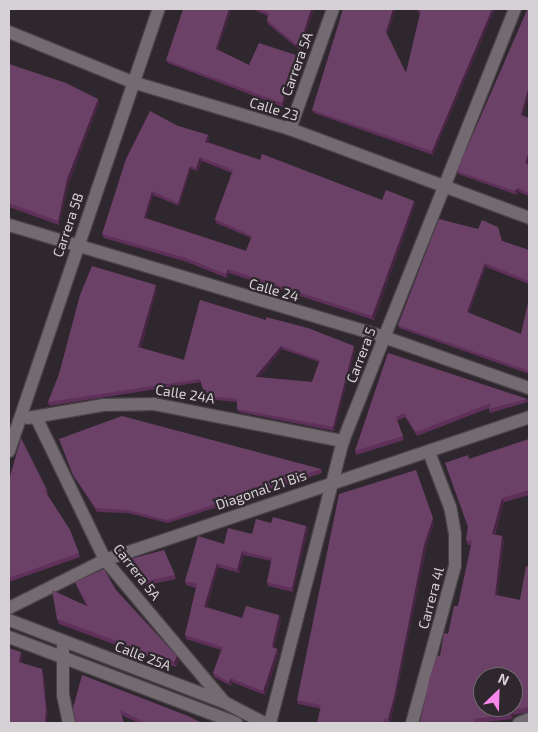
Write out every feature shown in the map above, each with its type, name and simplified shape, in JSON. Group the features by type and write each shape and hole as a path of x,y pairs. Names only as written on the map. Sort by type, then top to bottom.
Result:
{"street":[{"name":"Carrera 5B","path":"9,451 132,82 160,9"},
{"name":"Carrera 5A","path":"290,129 333,9"},
{"name":"Carrera 5","path":"270,723 343,441 515,9"},
{"name":"Calle 23","path":"9,32 132,82 290,129 529,218"},
{"name":"Calle 24","path":"9,225 76,247 384,337 529,388"},
{"name":"Calle 24A","path":"20,419 103,405 154,404 343,441"},
{"name":"Carrera 5A","path":"36,417 105,560 224,702"},
{"name":"Diagonal 21 Bis","path":"9,608 105,560 332,481 430,452 529,417"},
{"name":"Carrera 4l","path":"412,723 455,566 455,534 450,508 430,452"},
{"name":"Calle 25A","path":"9,620 224,702 264,723"},
{"path":"9,637 236,723"},
{"path":"64,641 61,657 69,723"},
{"path":"518,723 529,719"}],"building":[{"path":"183,9 229,9 216,49 249,65 259,43 296,55 282,103 166,60"},
{"path":"259,9 311,9 299,47 267,20 269,13"},
{"path":"343,9 393,9 386,32 406,73 421,10 418,9 492,9 432,151 312,110"},
{"path":"527,10 529,10 529,86 521,115 529,118 529,152 525,163 529,165 529,193 518,188 515,191 457,171"},
{"path":"9,64 66,83 98,99 67,179 58,221 9,203"},
{"path":"150,111 178,126 208,135 205,142 260,160 262,154 382,200 386,190 414,201 372,316 228,269 226,274 186,258 102,234 126,159","holes":["200,157 233,170 215,219 252,236 246,251 144,218 152,191 178,203 190,166 196,168"]},
{"path":"439,219 478,229 482,220 498,227 502,241 529,250 529,281 485,263 467,312 521,334 529,299 529,371 398,325"},
{"path":"92,266 156,285 138,347 184,360 200,300 266,320 266,317 308,328 354,346 333,427 237,409 237,399 205,396 200,379 48,402 59,374 80,295","holes":["281,346 320,360 312,382 255,377"]},
{"path":"388,353 527,399 489,409 491,403 416,432 404,413 396,417 403,436 355,451"},
{"path":"122,416 321,469 167,520 127,510 96,508 73,475 59,439"},
{"path":"21,438 47,490 44,490 70,530 79,553 9,578 9,480"},
{"path":"529,439 529,490 502,498 492,534 502,536 495,595 520,600 526,566 529,567 529,707 523,708 523,667 473,667 473,717 489,717 474,719 475,722 469,723 420,723 430,676 437,655 440,656 444,633 448,634 454,606 458,606 472,541 466,540 468,527 445,463 468,455 469,459"},
{"path":"416,470 433,518 424,545 388,719 384,719 383,723 317,723 321,705 297,700 339,494"},
{"path":"273,517 306,526 292,588 267,582 272,558 242,551 237,569 217,563 204,607 242,618 246,606 279,615 272,647 277,649 263,691 230,678 229,682 213,673 223,647 185,635 197,584 185,581 198,536 224,544 228,528 252,534 256,519 271,523"},
{"path":"164,550 175,575 145,581 131,559"},
{"path":"104,569 116,590 177,656 174,662 57,619 52,590 89,607 75,582"},
{"path":"9,648 21,652 19,662 42,669 46,710 45,723 9,723"},
{"path":"82,675 202,723 146,723 120,710 124,723 76,723 73,708"}]}
